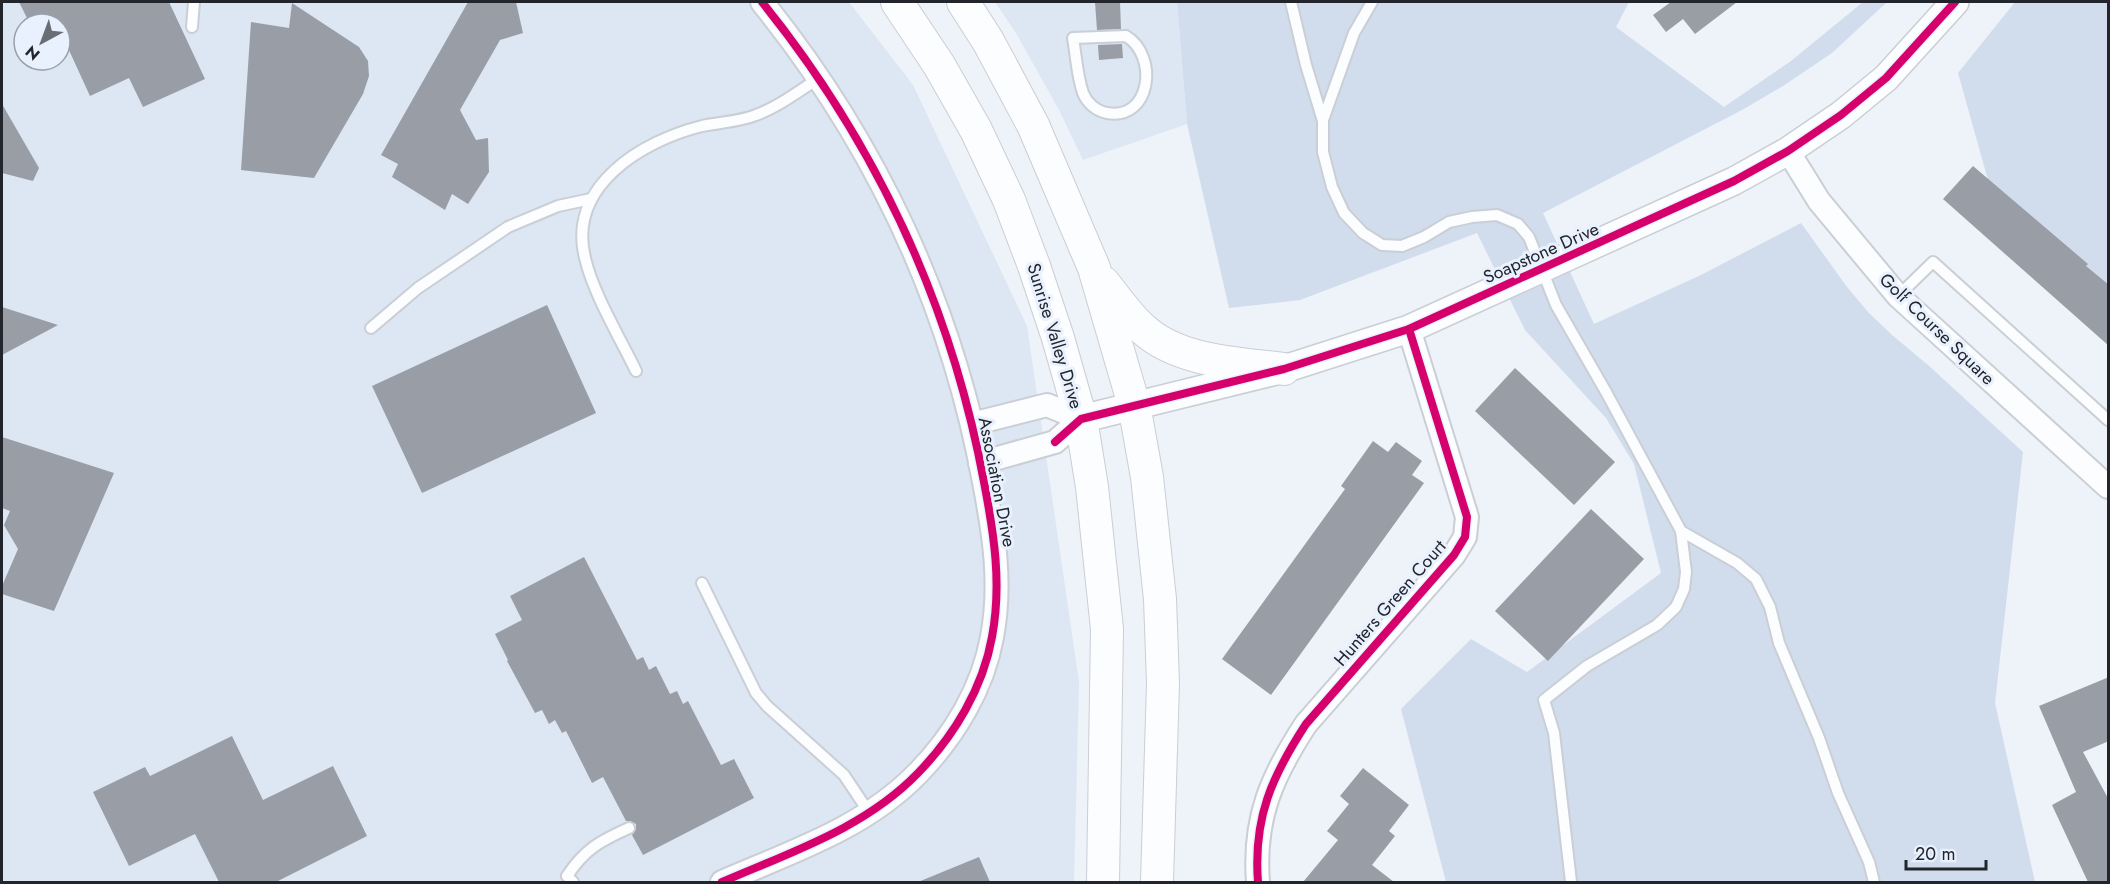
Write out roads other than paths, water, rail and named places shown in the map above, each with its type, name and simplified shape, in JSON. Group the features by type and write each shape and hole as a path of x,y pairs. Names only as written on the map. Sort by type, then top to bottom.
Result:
{"main road":[{"name":"Sunrise Valley Drive","path":"897,2 939,65 971,121 1009,200 1054,328 1081,419 1092,487 1107,629 1102,882"},
{"path":"963,2 988,41 1033,125 1094,268 1134,405 1147,477 1160,599 1163,683 1157,882"},
{"path":"1094,268 1143,330 1168,345 1200,356 1284,369"}],"street":[{"name":"Association Drive","path":"722,882 827,837 870,814 897,793 933,756 967,706 984,669 994,624 997,584 994,541 972,424 943,327 905,232 869,159 820,78 762,2"},
{"name":"Soapstone Drive","path":"1081,419 1284,369 1409,329 1713,191 1788,151 1841,115 1886,78 1955,2"},
{"name":"Golf Course Square","path":"1788,151 1819,201 1898,296 2109,487"},
{"name":"Hunters Green Court","path":"1258,882 1258,840 1264,804 1274,777 1291,747 1306,724 1454,555 1465,537 1467,518 1409,329"},
{"name":"Association Drive","path":"972,424 1047,405 1081,419 1055,442 980,463"}],"lane":[{"path":"192,27 194,2"},
{"path":"1291,2 1306,65 1323,121 1323,152 1332,187 1344,213 1363,233 1382,246 1402,246 1424,237 1449,222 1497,215 1518,224 1529,237 1556,305 1681,531 1686,572 1684,589 1676,607 1658,626 1587,666 1544,700 1554,733 1571,882"},
{"path":"1323,121 1354,33 1372,2"},
{"path":"1126,36 1134,41 1141,50 1146,64 1147,80 1145,91 1130,109 1120,114 1109,114 1099,111 1090,104 1083,93 1073,38 1126,36"},
{"path":"636,371 595,285 584,256 582,229 591,199 614,171 655,143 701,126 755,116 820,78"},
{"path":"370,328 418,288 508,227 558,206 591,199"},
{"path":"1898,296 1933,262 2109,420"},
{"path":"1681,531 1737,562 1756,579 1770,607 1779,643 1819,738 1838,793 1869,862 1874,882"},
{"path":"702,583 756,693 779,717 844,775 870,814"},
{"path":"573,882 567,876 587,851 629,828"}]}
